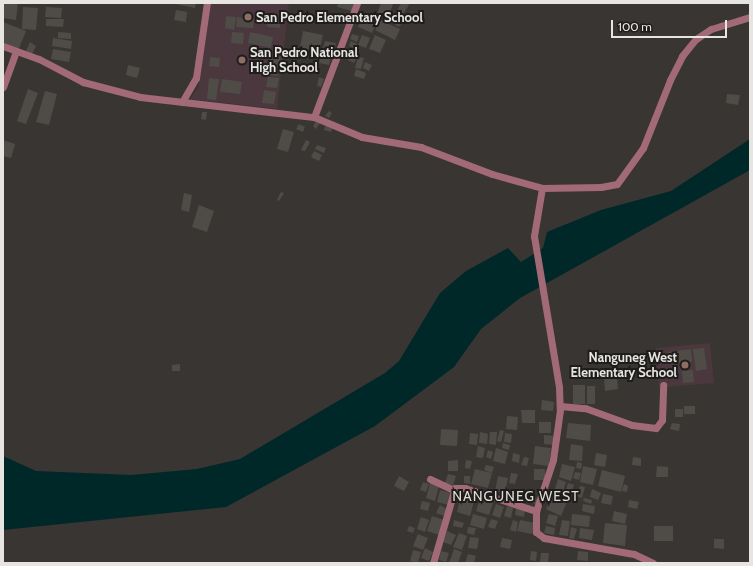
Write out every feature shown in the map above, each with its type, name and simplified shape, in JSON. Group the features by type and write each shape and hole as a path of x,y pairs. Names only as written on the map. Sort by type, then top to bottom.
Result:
{"street":[{"path":"182,102 196,78 207,3"},
{"path":"314,117 357,3"},
{"path":"3,46 39,59 83,82 140,97 314,117 362,137 422,147 492,174 542,188 601,187 617,184 643,148 670,80 682,56 696,39 712,29 750,17"},
{"path":"3,87 16,51"},
{"path":"542,188 534,236 560,406 553,460 536,511 536,532 544,538 618,550 647,558 653,563"},
{"path":"560,406 585,408 632,425 656,428 662,420 663,385"},
{"path":"430,480 454,490 465,488 536,511"},
{"path":"433,563 454,490"}],"shaded area":[{"name":"San Pedro National High School","path":"211,3 289,3 277,109 190,99 198,88"},
{"name":"Nanguneg West Elementary School","path":"710,343 714,383 659,388 655,348"}],"water":[{"path":"750,139 750,170 520,298 481,329 454,367 375,426 226,507 3,530 3,456 36,471 131,475 197,469 240,459 385,373 399,361 440,293 466,271 508,248 521,262 543,248 547,232 601,210 671,191"}],"building":[{"path":"3,3 18,3 16,20 3,18"},
{"path":"171,3 196,3 195,8"},
{"path":"338,3 354,3 352,11 337,7"},
{"path":"381,3 393,4 388,18 377,14"},
{"path":"401,3 410,3 402,16 396,13"},
{"path":"23,7 38,8 36,30 22,29"},
{"path":"46,7 62,8 61,18 45,17"},
{"path":"176,10 187,12 186,22 174,20"},
{"path":"398,14 405,19 399,27 392,23"},
{"path":"363,15 377,21 372,33 358,27"},
{"path":"226,16 236,17 234,30 225,28"},
{"path":"237,17 254,19 253,28 236,27"},
{"path":"268,17 280,18 280,28 267,27"},
{"path":"46,19 64,19 63,27 46,26"},
{"path":"380,20 400,29 395,40 375,30"},
{"path":"3,22 26,31 18,51 3,45"},
{"path":"303,31 323,35 319,52 300,47"},
{"path":"58,32 71,33 71,39 58,38"},
{"path":"232,32 244,33 243,44 231,43"},
{"path":"250,32 273,37 271,48 248,43"},
{"path":"352,34 359,36 357,42 350,39"},
{"path":"362,35 370,38 366,48 358,45"},
{"path":"375,35 386,40 380,53 369,49"},
{"path":"53,38 72,41 71,49 52,46"},
{"path":"325,41 336,43 334,51 323,48"},
{"path":"351,41 357,44 355,49 349,46"},
{"path":"30,42 36,46 32,54 26,51"},
{"path":"53,49 71,52 69,62 51,59"},
{"path":"271,54 281,56 278,76 268,75"},
{"path":"321,54 331,57 329,65 319,63"},
{"path":"350,54 357,57 354,63 348,60"},
{"path":"210,57 220,58 219,67 209,66"},
{"path":"358,57 364,58 361,69 355,68"},
{"path":"365,62 372,65 369,71 363,68"},
{"path":"128,65 140,68 137,78 126,75"},
{"path":"356,69 366,73 364,79 354,76"},
{"path":"268,77 279,78 277,88 266,87"},
{"path":"319,77 324,79 321,87 317,86"},
{"path":"209,78 219,79 216,100 207,99"},
{"path":"222,79 242,82 240,94 220,92"},
{"path":"28,89 38,93 26,124 17,121"},
{"path":"264,90 276,92 274,104 262,103"},
{"path":"45,91 57,94 49,125 36,122"},
{"path":"727,94 740,95 738,105 726,103"},
{"path":"329,111 332,113 329,118 325,116"},
{"path":"202,112 207,112 206,120 201,119"},
{"path":"317,120 320,123 316,129 313,126"},
{"path":"299,124 305,127 303,132 296,129"},
{"path":"325,126 332,128 331,132 324,130"},
{"path":"283,129 294,132 288,152 277,149"},
{"path":"3,140 15,144 11,158 3,156"},
{"path":"306,140 310,142 305,151 301,150"},
{"path":"317,145 326,148 324,153 315,149"},
{"path":"314,151 322,155 319,161 311,157"},
{"path":"281,192 284,193 279,201 277,200"},
{"path":"184,193 192,195 189,212 181,210"},
{"path":"199,205 214,211 207,232 192,227"},
{"path":"704,348 707,369 696,371 693,349"},
{"path":"691,349 692,362 668,364 668,352"},
{"path":"180,364 180,371 172,371 172,365"},
{"path":"693,370 694,382 683,383 682,371"},
{"path":"617,377 618,389 605,391 604,378"},
{"path":"573,385 585,385 585,404 573,404"},
{"path":"587,386 595,386 595,404 587,404"},
{"path":"542,400 554,402 553,411 541,410"},
{"path":"684,406 695,406 695,414 684,414"},
{"path":"675,409 683,409 683,417 675,417"},
{"path":"521,410 535,410 535,423 522,423"},
{"path":"507,416 518,417 517,430 506,429"},
{"path":"539,422 551,422 551,433 539,433"},
{"path":"568,423 591,425 590,441 566,438"},
{"path":"672,423 680,424 679,431 670,429"},
{"path":"441,429 458,430 457,446 440,445"},
{"path":"500,430 504,431 501,442 497,441"},
{"path":"480,432 488,434 487,444 479,443"},
{"path":"490,432 497,432 496,445 489,444"},
{"path":"470,433 478,434 477,445 469,444"},
{"path":"505,433 512,434 511,443 504,442"},
{"path":"544,435 555,436 554,445 544,444"},
{"path":"503,443 510,445 509,450 502,448"},
{"path":"571,444 583,446 582,461 569,460"},
{"path":"478,446 485,448 483,458 476,457"},
{"path":"535,446 551,448 549,466 533,464"},
{"path":"496,448 508,452 505,464 493,461"},
{"path":"488,450 493,452 491,459 486,457"},
{"path":"513,453 520,455 519,463 512,461"},
{"path":"596,453 607,455 605,467 594,465"},
{"path":"524,457 529,458 527,466 521,465"},
{"path":"633,457 641,458 641,466 632,465"},
{"path":"458,460 458,471 448,471 448,461"},
{"path":"466,460 472,461 470,469 465,468"},
{"path":"577,462 582,463 581,469 576,468"},
{"path":"562,464 575,467 571,481 559,477"},
{"path":"486,465 494,467 492,473 484,470"},
{"path":"583,466 597,469 593,485 580,482"},
{"path":"657,466 668,467 668,477 656,477"},
{"path":"475,469 492,473 488,488 471,484"},
{"path":"534,469 545,469 545,480 534,480"},
{"path":"602,470 625,476 621,492 598,486"},
{"path":"575,472 581,473 579,480 573,478"},
{"path":"511,473 518,474 515,484 509,483"},
{"path":"448,474 456,476 453,486 445,483"},
{"path":"399,476 409,482 404,491 394,486"},
{"path":"464,476 470,476 470,484 464,483"},
{"path":"498,476 508,478 505,493 495,491"},
{"path":"558,479 566,482 563,491 555,489"},
{"path":"423,482 429,484 426,492 420,490"},
{"path":"430,483 439,486 435,501 426,498"},
{"path":"568,483 574,485 571,495 565,493"},
{"path":"624,484 628,486 627,492 622,491"},
{"path":"580,486 585,487 582,498 576,496"},
{"path":"592,489 601,493 598,500 590,497"},
{"path":"440,490 451,493 448,505 437,502"},
{"path":"461,494 475,498 470,516 457,512"},
{"path":"603,494 613,496 611,505 601,503"},
{"path":"552,495 567,502 561,516 546,509"},
{"path":"529,496 538,499 536,504 527,501"},
{"path":"584,498 592,500 591,504 583,501"},
{"path":"480,499 493,503 489,515 476,511"},
{"path":"629,500 639,502 637,509 628,507"},
{"path":"422,501 430,503 428,511 420,509"},
{"path":"496,504 504,507 500,518 492,515"},
{"path":"583,504 595,506 594,514 582,511"},
{"path":"440,505 447,509 444,516 436,513"},
{"path":"507,506 513,508 511,518 504,516"},
{"path":"516,508 525,510 524,517 515,515"},
{"path":"614,511 627,514 625,524 612,521"},
{"path":"473,514 487,518 484,529 470,525"},
{"path":"549,514 558,516 555,526 546,523"},
{"path":"572,514 590,516 589,527 571,525"},
{"path":"432,516 444,520 439,535 427,531"},
{"path":"421,517 429,520 425,532 417,529"},
{"path":"491,519 498,521 495,529 488,527"},
{"path":"454,520 464,523 462,528 453,526"},
{"path":"513,520 518,522 516,532 510,530"},
{"path":"520,520 535,523 532,534 517,531"},
{"path":"562,520 570,521 568,536 559,535"},
{"path":"605,523 627,525 625,546 603,543"},
{"path":"409,526 415,528 413,533 407,531"},
{"path":"546,526 555,528 554,535 544,533"},
{"path":"654,526 673,526 673,541 654,541"},
{"path":"468,527 476,528 474,535 467,533"},
{"path":"571,527 577,529 574,539 569,538"},
{"path":"580,528 594,530 592,540 579,538"},
{"path":"447,531 456,535 451,545 443,542"},
{"path":"459,533 467,536 462,550 453,547"},
{"path":"418,534 428,538 423,550 413,546"},
{"path":"470,537 479,538 477,549 468,548"},
{"path":"502,538 512,540 510,549 500,547"},
{"path":"714,539 724,539 724,549 714,548"},
{"path":"425,548 433,552 429,561 421,558"},
{"path":"454,549 462,552 458,563 449,563"},
{"path":"413,550 421,552 418,563 410,561"},
{"path":"441,551 449,553 446,562 439,560"},
{"path":"531,551 537,552 536,561 530,560"},
{"path":"578,551 588,552 588,561 577,560"},
{"path":"541,553 549,553 548,563 540,562"},
{"path":"468,554 476,556 474,563 465,563"}],"place":[{"name":"San Pedro Elementary School","path":"248,17"},
{"name":"San Pedro National High School","path":"242,60"},
{"name":"Nanguneg West Elementary School","path":"685,365"}],"district":[{"name":"NANGUNEG WEST","path":"516,496"}]}
